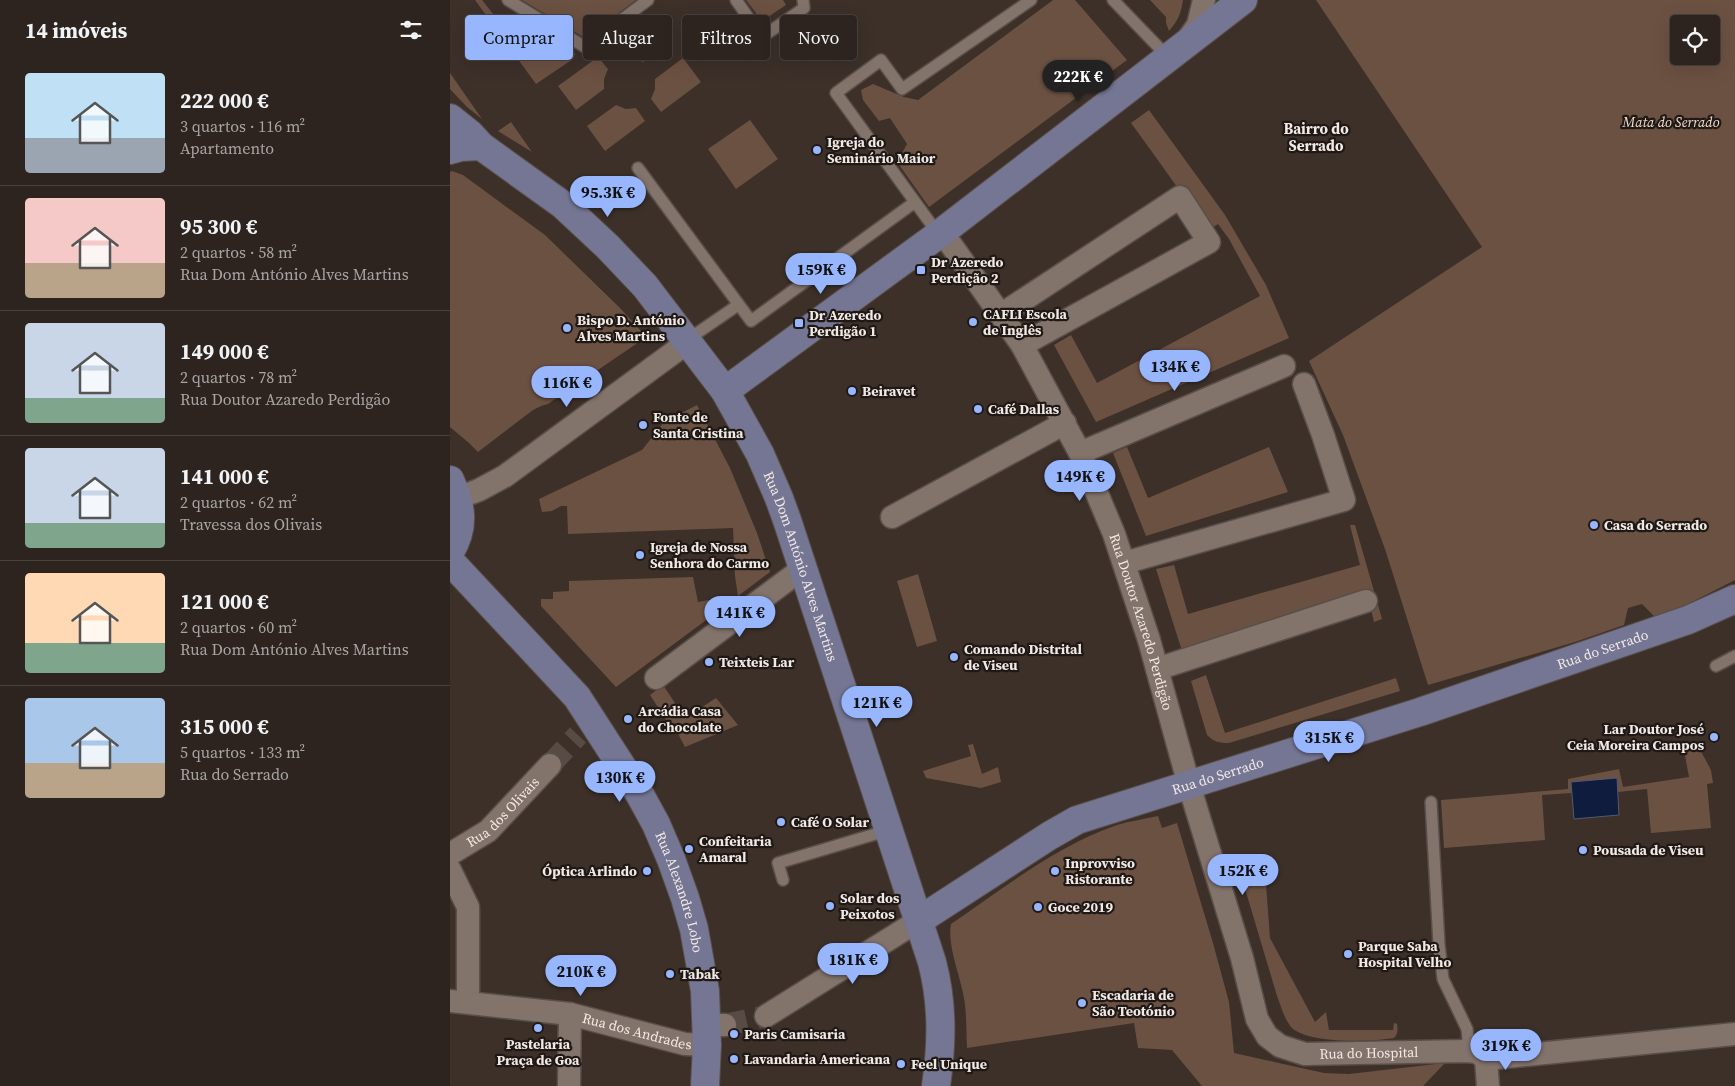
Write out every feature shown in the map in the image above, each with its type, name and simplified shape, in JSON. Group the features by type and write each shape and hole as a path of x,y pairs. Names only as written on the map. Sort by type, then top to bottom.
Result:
{"street":[{"path":"1176,53 1198,25 1204,0"},
{"path":"725,391 940,234 1176,53 1238,1"},
{"name":"Rua Dom António Alves Martins","path":"450,118 470,134 481,146 563,205 608,246 645,286 725,391 770,474 782,505 932,962 941,1005 940,1046 936,1086"},
{"name":"Rua Dom António Alves Martins","path":"450,138 481,146"},
{"path":"450,150 461,147 481,146"},
{"path":"1002,314 1180,197 1209,242 1022,345"},
{"name":"Rua Doutor Azaredo Perdigão","path":"940,234 1002,314 1022,345 1080,453 1124,563 1157,669 1189,784"},
{"path":"450,552 460,529 461,514 454,489 479,490 505,476 688,341"},
{"path":"1080,453 1284,366"},
{"path":"1124,563 1344,500 1304,384"},
{"path":"892,517 1065,423"},
{"name":"Rua Alexandre Lobo","path":"450,561 577,697 652,816 671,859 694,929 713,1032 704,1086"},
{"path":"656,678 802,569"},
{"name":"Rua do Serrado","path":"918,921 1049,836 1077,820 1439,706 1693,618 1735,599"},
{"path":"1157,669 1366,601"},
{"name":"Rua dos Olivais","path":"450,854 488,831 550,765"},
{"name":"Rua do Hospital","path":"1189,784 1242,958 1257,1019 1267,1036 1280,1046 1305,1054 1476,1055 1735,1034"},
{"path":"450,870 468,908 459,1001"},
{"path":"766,1016 918,921"},
{"name":"Rua dos Andrades","path":"459,1001 570,1014 685,1044 713,1032"},
{"path":"568,1086 570,1014"},
{"path":"1476,1055 1488,1086"}],"lane":[{"path":"508,0 585,47 648,0"},
{"path":"736,0 762,37 804,8 803,0"},
{"path":"940,234 914,202 836,93 881,60 902,89 1031,0"},
{"path":"1113,0 1176,53"},
{"path":"638,168 751,321 914,202"},
{"path":"688,341 738,304"},
{"path":"1716,666 1735,656"},
{"path":"1431,802 1438,944 1443,979 1468,1029 1468,1039 1476,1055"},
{"path":"783,880 778,863 889,830"}],"green space":[{"path":"475,0 482,0 494,15 486,15"},
{"path":"522,0 636,0 616,15 583,15 583,37 573,31 573,15 547,15"},
{"path":"746,0 783,0 786,5 770,16 757,15"},
{"path":"1053,0 1075,0 1127,60 929,207 897,162 907,144 890,118 879,121 863,100 861,90 873,84 904,97 918,100"},
{"path":"1150,0 1183,0 1179,17 1169,31 1166,17"},
{"name":"Mata do Serrado","path":"1316,0 1735,0 1735,580 1686,605 1655,617 1642,604 1628,608 1624,625 1575,642 1428,685 1385,549 1343,435 1309,361 1482,247"},
{"path":"682,59 701,82 661,112 651,99 655,89 655,79"},
{"path":"519,60 572,60 536,84"},
{"path":"594,60 600,60 608,69 604,79 604,89 576,110 558,86"},
{"path":"450,73 482,119 467,107 450,89"},
{"path":"616,105 626,109 636,108 645,121 605,151 587,126"},
{"path":"1149,110 1225,215 1266,285 1289,338 1096,422 1054,345 1071,335 1097,383 1260,296 1229,239 1218,224 1207,231 1131,123"},
{"path":"750,120 778,159 736,189 708,149"},
{"path":"511,122 532,152 498,131"},
{"path":"450,172 463,175 545,235 620,308 641,331 642,337 639,342 548,404 533,410 478,452 450,427"},
{"path":"697,405 730,468 757,533 770,572 738,596 735,576 733,528 568,534 567,506 542,512 539,499 642,450 664,422"},
{"path":"1127,447 1148,498 1269,447 1288,492 1146,536 1113,453"},
{"path":"1350,525 1355,525 1382,619 1374,622 1368,597 1182,651 1156,569 1174,565 1188,614 1360,565"},
{"path":"918,574 937,641 917,647 897,581"},
{"path":"693,577 698,602 709,600 717,612 616,687 541,606 541,599 553,599 553,592 569,591 569,581"},
{"path":"1206,675 1225,733 1396,678 1400,691 1229,743 1222,743 1214,741 1207,735 1191,681"},
{"path":"663,685 685,718 716,698 738,725 685,747 675,728 672,729 650,695"},
{"path":"973,744 982,774 998,767 1001,782 981,788 926,778 923,771 971,756 968,745"},
{"path":"1697,744 1711,770 1713,783 1707,784 1711,828 1651,833 1647,789 1618,792 1617,778 1571,783 1572,793 1542,795 1545,840 1444,848 1441,800 1568,789 1568,779 1619,769 1623,787 1689,777 1684,750"},
{"path":"1158,816 1162,828 1177,823 1229,1002 1234,1053 1324,1073 1349,1074 1445,1063 1423,1086 1202,1086 1172,1050 1138,1048 1134,1023 967,1048 965,1007 952,949 951,924 1031,869 1073,844 1117,825"},
{"path":"1265,871 1270,938 1315,1022 1326,1012 1329,1030 1393,1030 1394,1023 1397,1024 1398,1030 1394,1038 1357,1041 1326,1039 1312,1037 1292,1028 1285,1017 1277,996 1240,872"}],"water":[{"path":"1617,778 1619,815 1574,819 1571,782"}],"tunnel":[{"path":"550,765 578,735"},
{"path":"725,1025 766,1016"}],"place":[{"name":"Igreja do Seminário Maior","path":"817,150"},
{"name":"Dr Azeredo Perdição 2","path":"921,270"},
{"name":"CAFLI Escola de Inglês","path":"973,322"},
{"name":"Dr Azeredo Perdigão 1","path":"799,323"},
{"name":"Bispo D. António Alves Martins","path":"567,328"},
{"name":"Beiravet","path":"852,391"},
{"name":"Café Dallas","path":"978,409"},
{"name":"Fonte de Santa Cristina","path":"643,425"},
{"name":"Casa do Serrado","path":"1594,525"},
{"name":"Igreja de Nossa Senhora do Carmo","path":"640,555"},
{"name":"Comando Distrital de Viseu","path":"954,657"},
{"name":"Teixteis Lar","path":"709,662"},
{"name":"Arcádia Casa do Chocolate","path":"628,719"},
{"name":"Lar Doutor José Ceia Moreira Campos","path":"1714,737"},
{"name":"Café O Solar","path":"781,822"},
{"name":"Confeitaria Amaral","path":"689,849"},
{"name":"Pousada de Viseu","path":"1583,850"},
{"name":"Óptica Arlindo","path":"647,871"},
{"name":"Inprovviso Ristorante","path":"1055,871"},
{"name":"Solar dos Peixotos","path":"830,906"},
{"name":"Goce 2019","path":"1038,907"},
{"name":"Parque Saba Hospital Velho","path":"1348,954"},
{"name":"Tabak","path":"670,974"},
{"name":"Escadaria de São Teotónio","path":"1082,1003"},
{"name":"Pastelaria Praça de Goa","path":"538,1028"},
{"name":"Paris Camisaria","path":"734,1034"},
{"name":"Lavandaria Americana","path":"734,1059"},
{"name":"Feel Unique","path":"901,1064"}],"district":[{"name":"Bairro do Serrado","path":"1316,136"}]}
